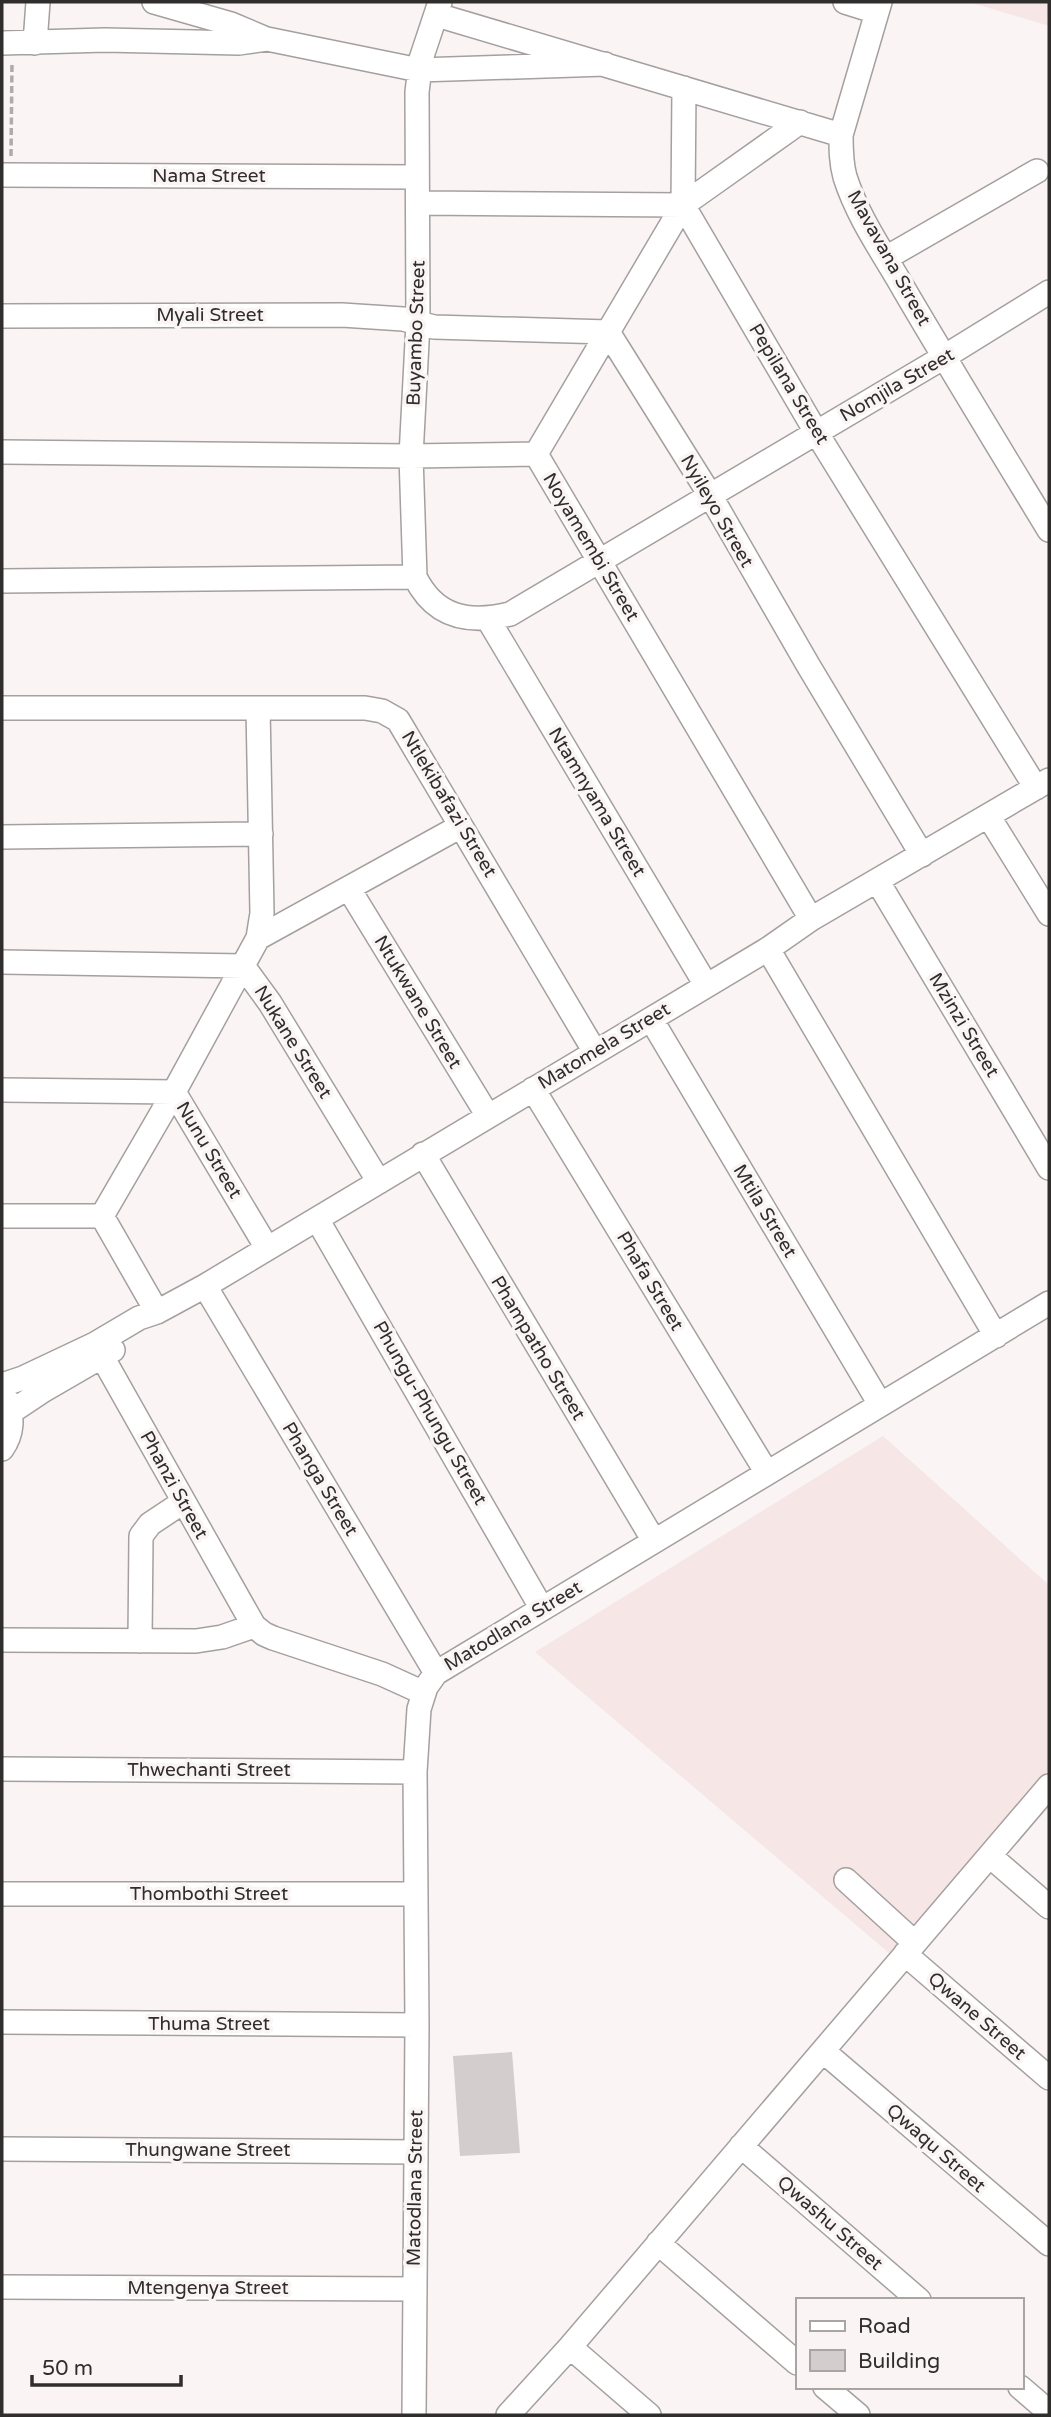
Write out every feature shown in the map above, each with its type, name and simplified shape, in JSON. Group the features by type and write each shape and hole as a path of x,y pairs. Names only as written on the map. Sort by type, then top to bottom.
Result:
{"street":[{"path":"38,2 17,43 105,40 239,43 267,39"},
{"path":"154,2 231,24 267,39 419,70 605,65"},
{"path":"845,2 878,7"},
{"name":"Mavavana Street","path":"878,7 841,135 845,175 855,202 886,258 1049,530"},
{"path":"439,8 605,65 841,135"},
{"name":"Buyambo Street","path":"415,577 411,456 418,323 416,177 419,70 439,8"},
{"path":"683,205 684,88"},
{"path":"536,454 683,205 800,122"},
{"path":"886,258 1037,171"},
{"name":"Nama Street","path":"6,175 416,177"},
{"path":"418,203 683,205"},
{"name":"Pepilana Street","path":"683,205 816,432 1043,784"},
{"name":"Nomjila Street","path":"488,619 510,614 1049,292"},
{"name":"Myali Street","path":"2,316 342,315 403,319 418,323"},
{"path":"418,323 433,327 608,332"},
{"name":"Nyileyo Street","path":"608,332 710,495 922,855"},
{"name":"Noyamembi Street","path":"2,452 411,456 536,454 811,919"},
{"path":"2,581 415,577 431,602 444,610 461,616 488,619"},
{"name":"Ntamnyama Street","path":"488,619 706,985"},
{"name":"Ntlekibafazi Street","path":"2,708 382,710 398,720 596,1052"},
{"path":"106,1224 258,938 262,913 258,708"},
{"name":"Matomela Street","path":"6,1402 44,1390 99,1351 147,1325 157,1312 205,1286 768,949 811,919 1043,784"},
{"path":"989,817 1049,914"},
{"path":"258,938 461,826"},
{"path":"2,837 261,834"},
{"name":"Mzinzi Street","path":"878,881 1049,1168"},
{"name":"Ntukwane Street","path":"349,889 488,1116"},
{"path":"768,949 996,1336"},
{"name":"Nukane Street","path":"2,962 243,965 270,1003 379,1182"},
{"name":"Mtila Street","path":"651,1019 880,1404"},
{"name":"Phafa Street","path":"533,1089 768,1474"},
{"name":"Nunu Street","path":"2,1090 174,1092 267,1248"},
{"name":"Phampatho Street","path":"423,1154 654,1541"},
{"path":"2,1216 106,1224"},
{"name":"Phungu-Phungu Street","path":"317,1219 542,1609"},
{"path":"106,1224 157,1312"},
{"name":"Phanga Street","path":"205,1286 436,1673"},
{"name":"Matodlana Street","path":"414,2415 417,2025 415,1772 417,1727 424,1695 436,1673 1049,1303"},
{"name":"Matomela Street","path":"2,1385 99,1351"},
{"name":"Phanzi Street","path":"99,1351 254,1626"},
{"path":"2,1449 10,1433 6,1402"},
{"path":"140,1641 141,1536 150,1524 183,1502"},
{"path":"2,1640 211,1640 254,1626 273,1638 398,1680 424,1695"},
{"name":"Thwechanti Street","path":"2,1769 415,1772"},
{"path":"508,2415 570,2347 1049,1786"},
{"path":"990,1856 1049,1907"},
{"name":"Qwane Street","path":"846,1880 910,1948 1049,2078"},
{"name":"Thombothi Street","path":"2,1894 416,1894"},
{"name":"Thuma Street","path":"2,2022 417,2025"},
{"name":"Qwaqu Street","path":"823,2051 1049,2244"},
{"name":"Qwashu Street","path":"741,2146 917,2298"},
{"name":"Thungwane Street","path":"2,2149 415,2152"},
{"path":"658,2243 796,2362"},
{"name":"Mtengenya Street","path":"2,2287 414,2288"},
{"path":"570,2347 649,2415"},
{"path":"827,2389 858,2415"},
{"path":"1022,2389 1049,2413"}],"path":[{"path":"6,175 17,43"}],"shaded area":[{"path":"969,2 1049,2 1049,26"},
{"path":"883,1436 1049,1585 1049,1769 889,1953 535,1652"}],"building":[{"path":"512,2052 520,2153 460,2156 453,2056"}]}
